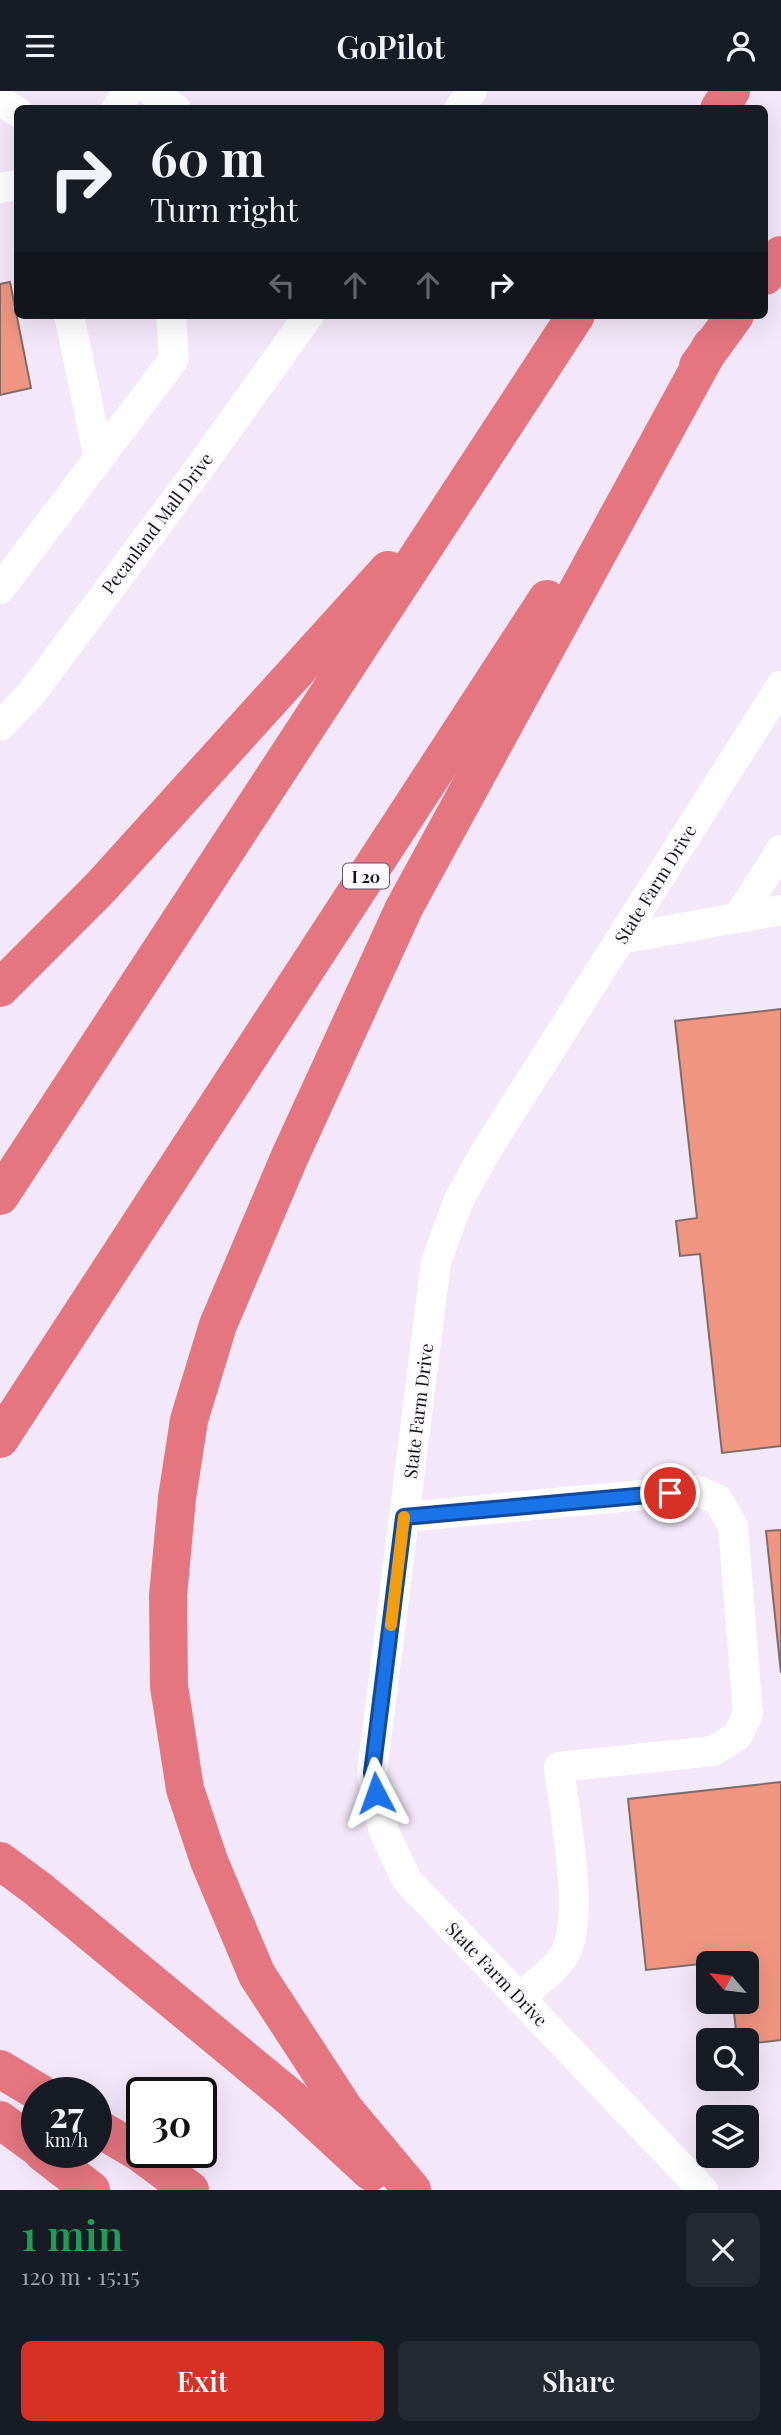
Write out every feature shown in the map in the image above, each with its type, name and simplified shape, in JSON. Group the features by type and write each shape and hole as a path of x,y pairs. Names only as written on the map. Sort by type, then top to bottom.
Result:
{"highway":[{"path":"768,272 781,255"},
{"path":"0,1196 573,319"},
{"name":"I 20","path":"0,1439 711,346 732,319"},
{"path":"412,2190 345,2110 257,1975 209,1861 185,1789 169,1686 168,1596 177,1498 189,1420 218,1325 290,1156 404,908 711,346"},
{"path":"0,988 100,888 469,481"},
{"path":"0,1861 38,1889 292,2099 391,2190"},
{"path":"0,2069 21,2082"},
{"path":"0,2120 21,2135"},
{"path":"112,2136 140,2153 190,2190"},
{"path":"62,2168 91,2190"}],"street":[{"path":"151,91 170,105"},
{"path":"70,319 99,459"},
{"path":"0,589 174,359 171,319"},
{"name":"Pecanland Mall Drive","path":"0,726 39,683 306,319"},
{"name":"State Farm Drive","path":"703,2190 407,1880 384,1832 372,1773 436,1262 458,1202 484,1154 781,686"},
{"path":"738,918 781,850"},
{"path":"620,939 781,910"},
{"path":"404,1517 696,1490 718,1500 733,1527 748,1714 737,1736 713,1751 559,1767 575,1900 573,1931 563,1958 520,1997"}],"building":[{"path":"10,282 14,319 17,319 31,388 0,395 0,284"},
{"path":"781,1009 781,1446 722,1453 700,1254 680,1256 676,1221 697,1218 675,1021"},
{"path":"781,1530 781,1673 766,1531"},
{"path":"781,1782 781,2040 759,2043 759,2028 736,2028 734,2014 760,2014 760,1951 696,1951 696,1965 646,1970 628,1799"}],"slow traffic":[{"path":"391,1625 404,1517"}],"route":[{"path":"376,1793 372,1773 404,1517 670,1493"}]}
